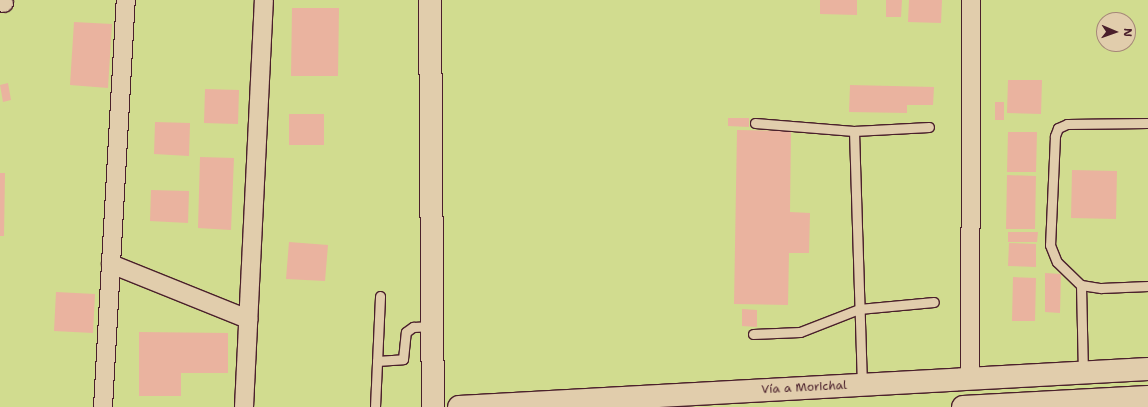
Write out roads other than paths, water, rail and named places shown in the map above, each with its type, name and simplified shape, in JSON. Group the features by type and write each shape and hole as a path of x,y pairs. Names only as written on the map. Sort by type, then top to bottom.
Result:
{"street":[{"path":"103,407 126,0"},
{"path":"244,407 264,0"},
{"path":"430,0 433,406"},
{"path":"970,378 971,0"},
{"path":"111,264 248,319"},
{"name":"Vía a Morichal","path":"459,407 1148,369"},
{"path":"963,407 1148,397"}],"lane":[{"path":"755,123 854,130 929,127"},
{"path":"1148,123 1067,124 1058,128 1055,136 1050,245 1057,262 1081,284 1101,288 1148,286"},
{"path":"854,130 862,384"},
{"path":"1081,284 1083,373"},
{"path":"375,407 380,296"},
{"path":"754,334 800,332 859,309 934,302"},
{"path":"377,361 404,359 406,332 413,327 432,326"}]}
